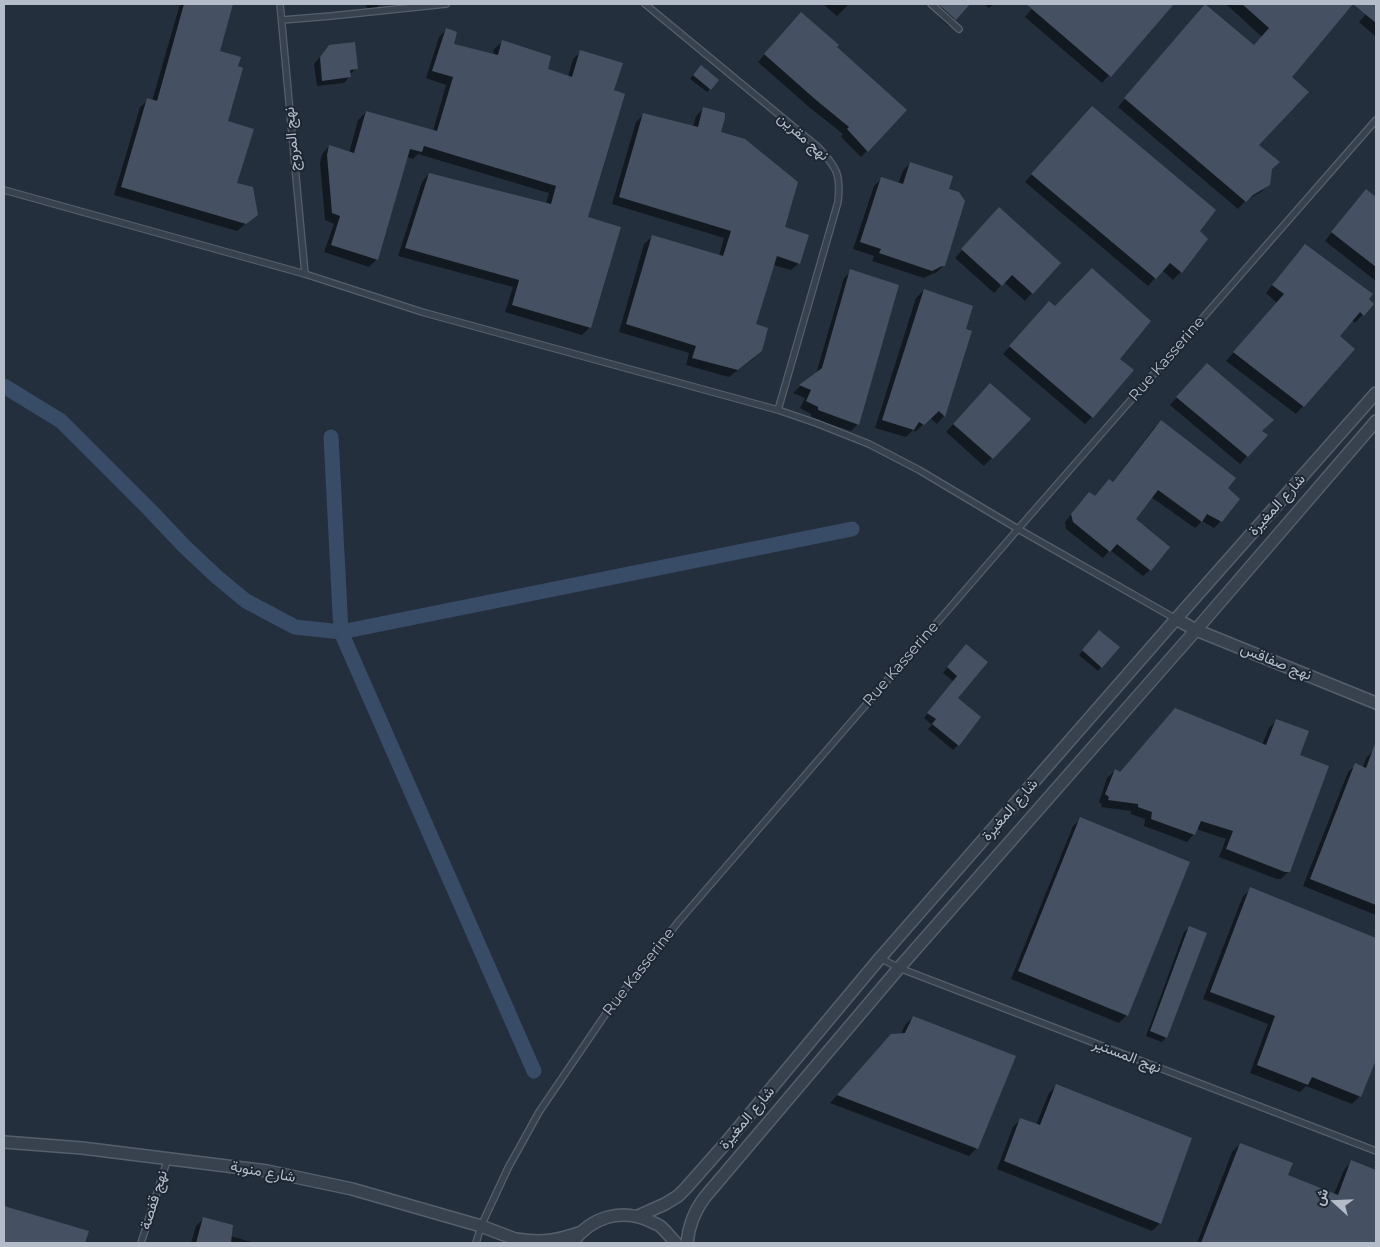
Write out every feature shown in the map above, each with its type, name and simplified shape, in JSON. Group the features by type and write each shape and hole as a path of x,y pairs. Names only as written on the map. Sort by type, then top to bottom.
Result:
{"street":[{"name":"شارع المغيرة","path":"638,1216 665,1204 678,1196 686,1188 880,958 1376,393"},
{"name":"شارع المغيرة","path":"687,1243 690,1222 697,1208 899,968 1196,630 1376,421"},
{"name":"نهج صفاقس","path":"1176,619 1196,630 1376,703"},
{"name":"شارع منوبة","path":"4,1142 82,1148 267,1171 343,1187 481,1226 518,1241 548,1241 579,1233"},
{"path":"572,1243 579,1233 596,1221 616,1215 638,1216 660,1226 676,1243"}],"lane":[{"name":"نهج المروج","path":"280,4 305,274"},
{"path":"282,20 446,4"},
{"name":"نهج مقرين","path":"645,4 818,147 830,160 838,174 840,184 838,202 778,410"},
{"path":"931,4 959,29"},
{"name":"Rue Kasserine","path":"476,1243 481,1226 508,1168 540,1112 607,1012 678,921 1376,120"},
{"path":"4,190 305,274 422,312 778,410 816,423 869,444 919,470 1176,619"},
{"name":"نهج المستير","path":"880,958 899,968 1376,1151"},
{"name":"نهج قفصة","path":"141,1243 168,1158"}],"building":[{"path":"184,4 233,4 220,51 241,57 238,66 243,68 228,121 254,129 237,183 253,187 258,215 246,224 121,187 147,98 157,101"},
{"path":"938,4 970,4 956,20"},
{"path":"1026,4 1174,4 1111,77"},
{"path":"1205,4 1254,45 1269,28 1242,4 1353,4 1292,77 1309,92 1259,145 1280,162 1272,169 1270,185 1253,195 1246,202 1124,98"},
{"path":"1353,4 1376,4 1376,23"},
{"path":"801,12 839,45 837,47 907,110 868,152 847,129 849,127 764,54"},
{"path":"446,28 457,32 454,44 498,55 502,40 551,56 548,69 572,77 580,50 623,63 614,90 625,94 588,217 621,227 591,328 512,305 519,280 405,248 429,173 551,204 556,186 424,146 422,152 410,149 378,260 331,245 340,216 332,213 327,155 329,145 354,153 366,111 437,131 453,77 432,71"},
{"path":"355,42 358,69 350,70 351,77 322,81 320,57 329,45"},
{"path":"701,65 719,80 711,90 693,75"},
{"path":"1092,106 1216,210 1200,231 1208,239 1182,273 1170,263 1156,279 1031,174"},
{"path":"703,107 725,113 721,132 745,139 798,182 785,227 809,235 800,264 777,256 756,324 768,328 762,351 738,370 692,358 696,346 626,324 652,235 723,256 731,231 619,197 643,113 698,127"},
{"path":"910,162 953,176 949,189 959,192 965,201 945,266 932,271 879,253 881,249 860,242 881,177 903,184"},
{"path":"1366,189 1376,197 1376,267 1331,232"},
{"path":"999,207 1061,263 1033,294 1012,275 1002,286 961,249"},
{"path":"1305,244 1373,294 1369,299 1374,304 1364,316 1360,312 1340,336 1355,349 1304,407 1233,352 1284,294 1272,285"},
{"path":"1092,268 1151,321 1120,359 1134,370 1093,418 1009,346 1049,301 1055,306"},
{"path":"850,269 899,285 859,425 818,410 818,407 806,401 811,390 799,385 822,368"},
{"path":"924,289 973,306 966,329 972,331 945,417 939,411 924,425 919,422 914,430 882,420"},
{"path":"1207,363 1274,420 1262,431 1268,435 1248,457 1176,397"},
{"path":"990,383 1031,419 993,459 953,424"},
{"path":"1161,420 1236,478 1228,488 1240,499 1222,522 1207,514 1202,522 1158,490 1136,519 1170,547 1151,571 1117,544 1110,552 1073,522 1071,514 1089,492 1095,496 1109,479 1113,482"},
{"path":"1099,630 1120,647 1102,668 1082,650"},
{"path":"966,644 988,662 958,698 981,717 959,746 932,724 936,719 927,713 957,676 947,667"},
{"path":"1175,708 1266,745 1276,719 1309,731 1300,755 1329,766 1290,872 1285,872 1226,849 1233,831 1201,821 1195,835 1151,819 1152,812 1138,807 1138,804 1108,800 1109,797 1105,794 1115,769 1120,772"},
{"path":"1375,744 1376,905 1310,879 1355,763 1366,768"},
{"path":"1080,817 1190,862 1128,1016 1018,971"},
{"path":"1250,887 1376,938 1376,1060 1361,1097 1312,1077 1308,1085 1257,1065 1275,1016 1210,992"},
{"path":"1189,926 1207,933 1167,1038 1150,1031"},
{"path":"913,1016 1016,1056 978,1149 837,1095 891,1034 905,1033"},
{"path":"1056,1084 1192,1138 1161,1224 1004,1161 1020,1118 1040,1125"},
{"path":"1240,1143 1293,1163 1288,1175 1338,1195 1351,1160 1376,1170 1376,1243 1201,1243"},
{"path":"4,1206 89,1231 85,1243 4,1243"},
{"path":"203,1217 233,1225 231,1243 196,1243"}],"waterway":[{"path":"4,386 61,421 217,577 246,601 295,627 341,632 852,529"},
{"path":"331,437 341,632 534,1071"}]}
